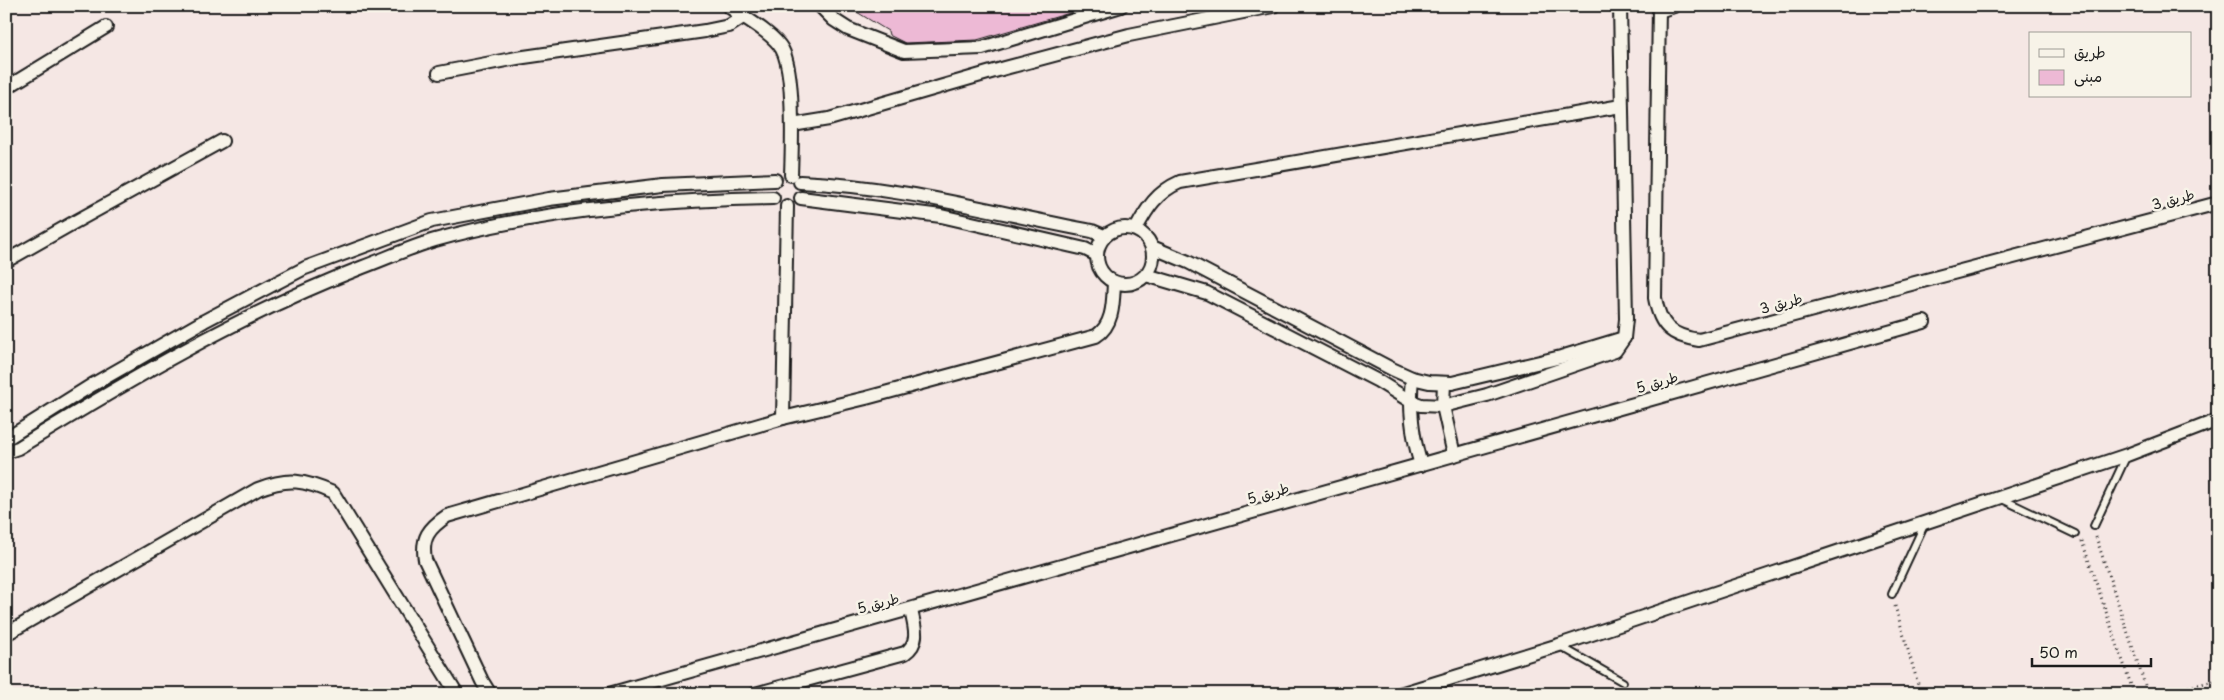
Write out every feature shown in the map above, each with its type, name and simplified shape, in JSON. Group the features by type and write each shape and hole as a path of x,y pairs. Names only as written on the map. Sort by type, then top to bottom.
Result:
{"street":[{"path":"728,6 767,34 782,49 786,63 796,178 803,187 801,198 798,202 788,206 779,204 773,198 771,192 774,180"},
{"path":"820,6 834,20 848,29 904,51 982,48 1121,6"},
{"path":"792,125 829,119 1005,68 1129,35 1273,6"},
{"path":"1146,276 1207,293 1378,380 1410,401 1421,405 1443,406 1487,395 1615,351 1624,338 1626,319 1620,6"},
{"path":"1659,9 1674,6"},
{"name":"طريق 3","path":"1659,9 1655,298 1658,314 1668,328 1682,337 1699,340 2218,203"},
{"path":"439,72 517,58 714,30 729,26 743,17"},
{"path":"6,88 106,27"},
{"path":"1136,229 1149,204 1157,196 1168,187 1189,180 1621,106"},
{"path":"6,261 222,142"},
{"path":"6,439 92,385 204,321 306,268 432,221 549,198 663,185 774,180 785,174 796,178 940,198 1092,231 1104,236"},
{"path":"549,198 551,215"},
{"path":"6,452 18,448 100,397 208,336 314,286 434,240 500,224 551,215 670,203 773,198"},
{"path":"801,198 941,216 1085,249 1097,255"},
{"path":"783,418 788,206"},
{"path":"1119,228 1136,229 1143,234 1152,247 1153,262 1146,276 1136,282 1126,284 1114,282 1105,276 1099,266 1097,255 1099,245 1104,236 1119,228"},
{"path":"1152,247 1188,262 1412,378 1429,382 1452,383 1534,364 1624,338"},
{"path":"306,268 314,286"},
{"path":"490,694 482,681 425,560 423,547 425,539 436,523 460,511 783,418 866,398 1096,336 1102,332 1110,316 1114,282"},
{"path":"204,321 208,336"},
{"name":"طريق 5","path":"616,693 1924,322"},
{"path":"1412,378 1410,401 1413,440 1421,465"},
{"path":"1444,383 1443,406 1454,455"},
{"path":"1400,694 1559,645 1999,498 2127,455 2218,420"},
{"path":"6,634 258,489 275,482 296,480 310,482 333,493 457,694"},
{"path":"755,694 905,653 912,647 916,636 911,610"}],"lane":[{"path":"2094,526 2127,455"},
{"path":"1999,498 2075,534"},
{"path":"1892,594 1925,522"},
{"path":"1559,645 1623,682"}],"path":[{"path":"2096,537 2148,694"},
{"path":"2082,542 2134,694"},
{"path":"1895,606 1921,694"},
{"path":"2159,694 2218,680"},
{"path":"1640,689 1641,694"}],"building":[{"path":"847,6 1087,6 1087,8 977,40 905,43 889,35 888,31"}]}
